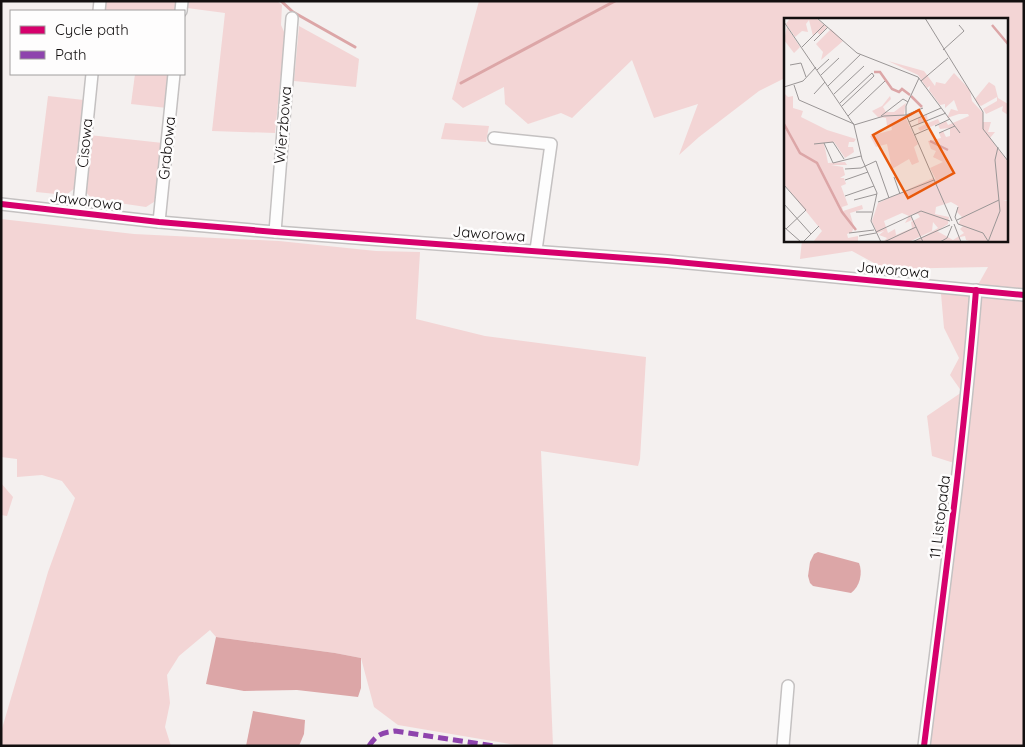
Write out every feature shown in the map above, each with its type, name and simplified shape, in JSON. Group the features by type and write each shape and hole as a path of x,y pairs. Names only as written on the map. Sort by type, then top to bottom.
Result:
{"street":[{"name":"Wierzbowa","path":"275,232 292,18"},
{"name":"Cisowa","path":"78,212 92,75"},
{"name":"Grabowa","path":"159,222 174,75"},
{"path":"494,138 551,144 536,250"},
{"name":"Jaworowa","path":"1,204 159,222 667,261 1024,295"},
{"name":"11 Listopada","path":"924,746 961,448 976,290"},
{"path":"783,746 788,686"}],"shaded area":[{"path":"104,1 178,1 177,10 103,10"},
{"path":"188,1 277,1 282,5 281,25 285,34 275,133 212,131 225,13 187,8"},
{"path":"479,1 1024,1 1024,746 928,746 952,568 944,500 954,463 932,456 927,416 962,392 950,375 959,358 944,328 941,294 979,283 988,267 885,269 852,251 800,259 802,241 1008,241 1008,18 784,18 784,78 759,91 699,137 679,155 698,104 654,118 632,60 572,118 561,113 528,124 505,104 504,87 463,108 452,99"},
{"path":"299,26 359,59 356,87 294,81"},
{"path":"135,75 171,75 167,108 131,104"},
{"path":"48,96 84,100 75,188 66,195 36,192"},
{"path":"445,123 489,126 486,142 441,139"},
{"path":"89,135 163,143 157,200 146,207 92,199 85,191"},
{"path":"1,219 134,234 279,241 376,251 420,252 416,319 485,336 646,357 638,466 541,451 553,746 522,746 398,725 374,707 361,658 216,637 210,630 179,656 167,675 170,703 165,727 171,746 1,746 1,732 48,572 75,498 62,481 42,475 17,477 17,459 1,457"},
{"path":"1,483 13,497 7,516 1,515"},
{"path":"818,552 859,563 860,579 857,587 851,593 813,586 810,583 808,576 810,562 814,554"},
{"path":"216,637 361,658 361,688 358,697 297,690 244,691 206,684"},
{"path":"253,711 305,720 304,734 299,746 246,746"}],"waterway":[{"path":"281,1 293,12 355,47"},
{"path":"461,83 615,1"}],"marked path":[{"path":"369,746 380,735 395,731 495,746"}],"cycle path":[{"path":"1,204 159,222 667,261 1024,295"},
{"path":"924,746 946,575 976,290"}]}
